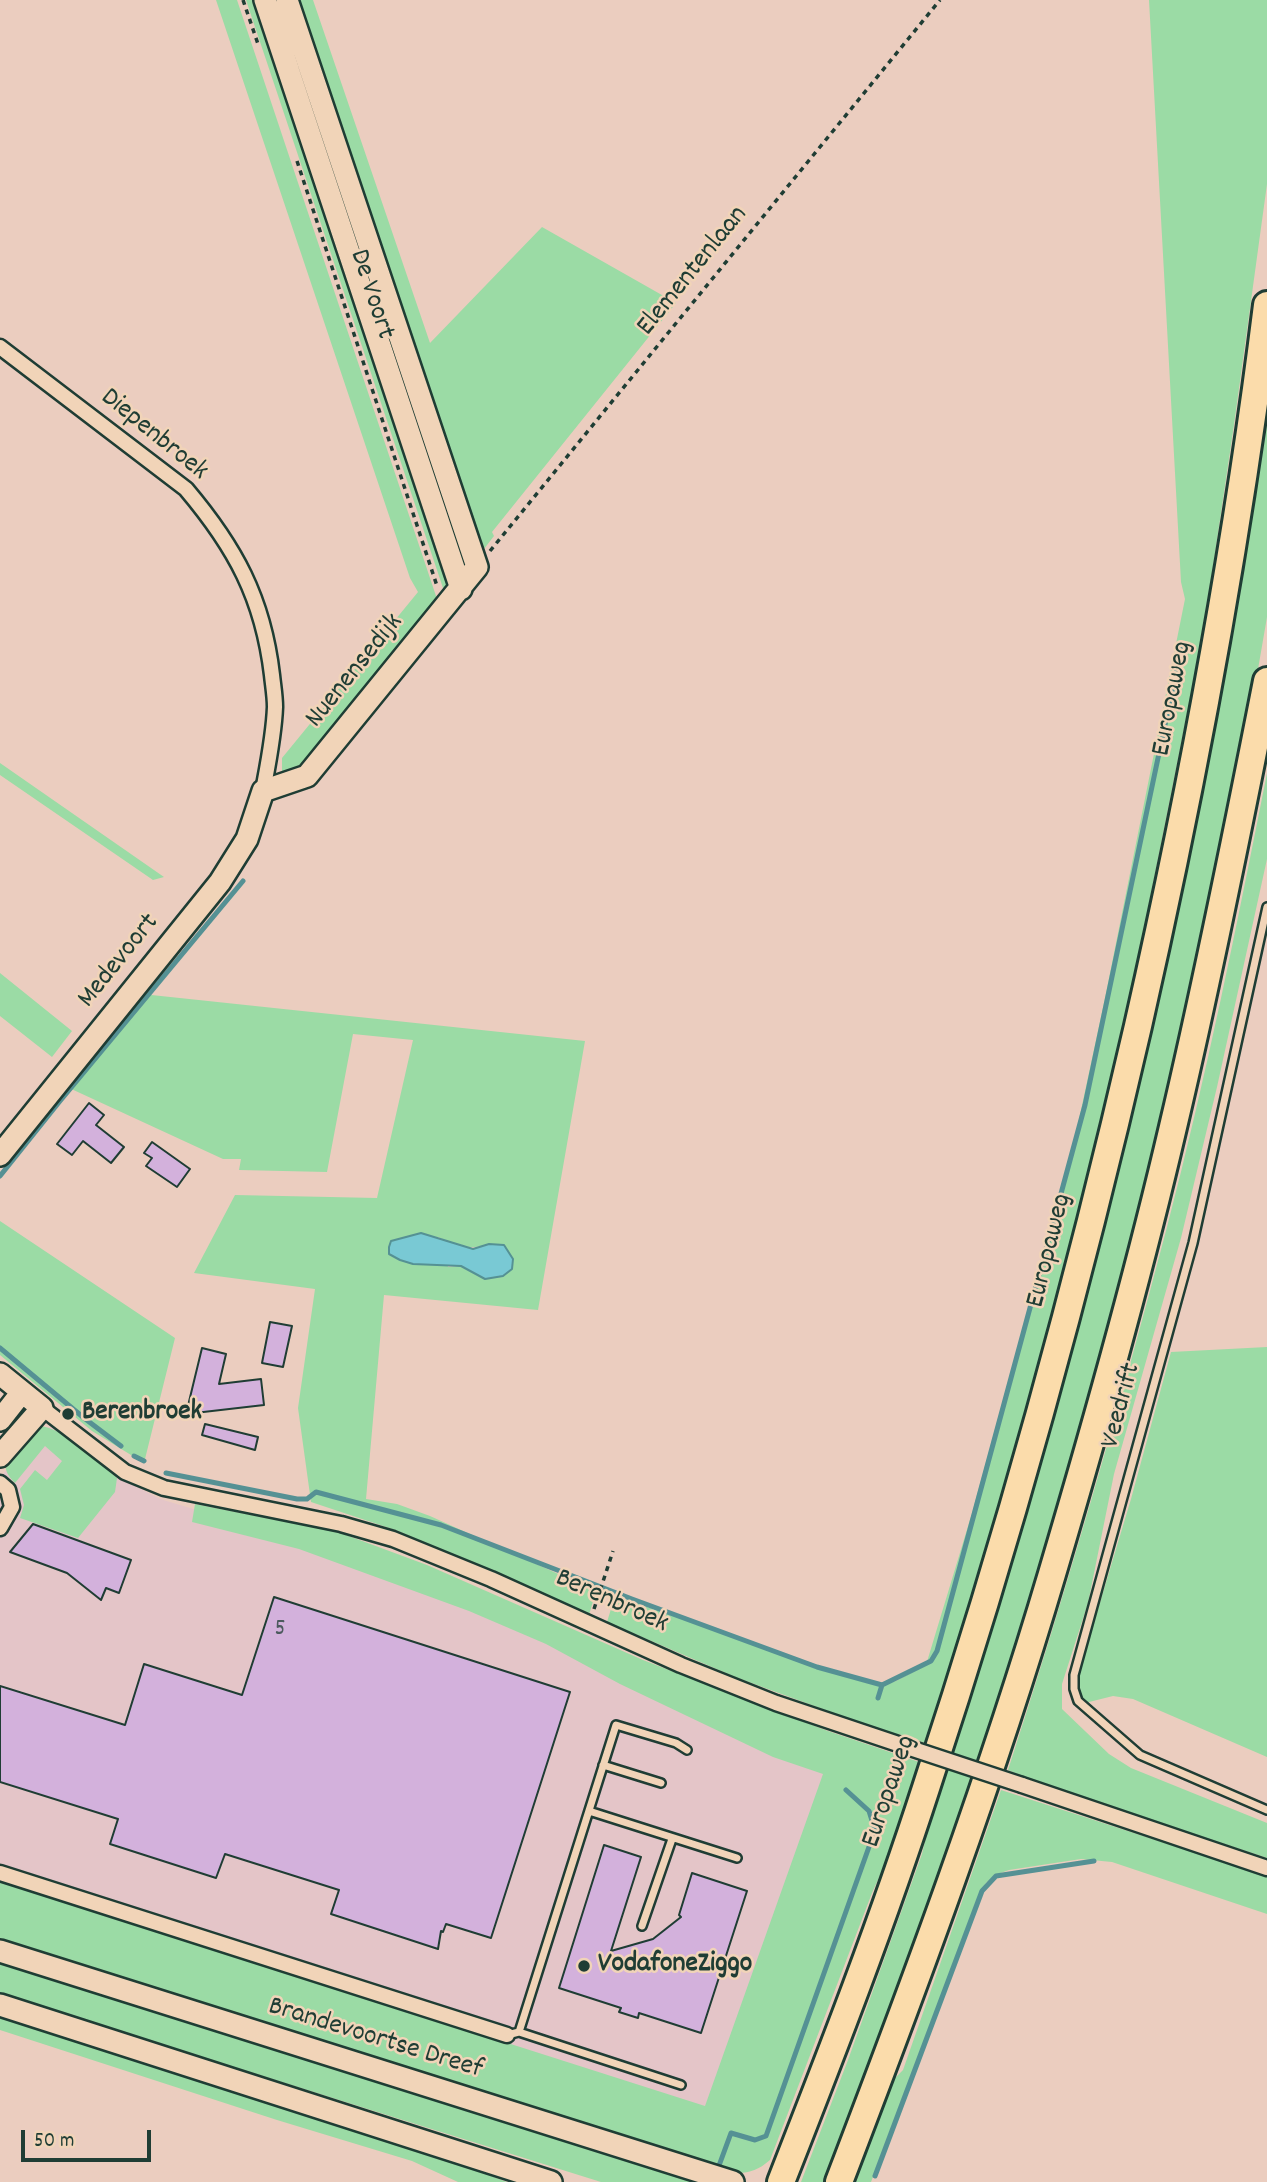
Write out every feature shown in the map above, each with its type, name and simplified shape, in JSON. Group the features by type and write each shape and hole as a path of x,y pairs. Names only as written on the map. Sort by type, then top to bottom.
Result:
{"highway":[{"name":"Europaweg","path":"781,2182 838,2036 927,1787 995,1573 1063,1331 1117,1118 1185,809 1214,655 1255,402 1267,305"},
{"path":"839,2182 948,1894 1052,1576 1118,1343 1173,1126 1267,681"}],"street":[{"name":"De Voort","path":"265,0 461,589"},
{"name":"De Voort","path":"287,0 477,567"},
{"name":"Diepenbroek","path":"0,348 186,489 230,548 249,584 265,624 270,659 275,705 263,791"},
{"name":"Nuenensedijk","path":"263,791 307,776 477,567"},
{"name":"Medevoort","path":"0,1154 220,882 247,839 263,791"},
{"name":"Berenbroek","path":"0,1374 125,1472 164,1488 341,1524 393,1539 764,1698 1267,1868"},
{"path":"0,1420 22,1392"},
{"path":"0,1456 42,1408"},
{"path":"0,1483 8,1490 12,1507 0,1528"},
{"name":"Brandevoortse Dreef","path":"0,1873 513,2033"},
{"name":"Brandevoortse Dreef","path":"0,1951 733,2182"},
{"path":"0,2005 551,2182"}],"lane":[{"name":"Veedrift","path":"1267,907 1193,1243 1074,1675 1074,1689 1078,1701 1140,1755 1267,1810"},
{"path":"681,2085 513,2033 616,1725 676,1743 687,1750"},
{"path":"603,1765 661,1783"},
{"path":"589,1811 672,1839 737,1857"},
{"path":"642,1926 672,1839"}],"path":[{"path":"243,0 259,49"},
{"name":"Elementenlaan","path":"477,567 940,0"},
{"name":"De Voort","path":"293,151 444,608"},
{"path":"589,1625 613,1551"}],"shaded area":[{"path":"54,1427 116,1476 160,1499 200,1511 321,1536 835,1767 715,2147 0,1919 0,1478 39,1428"}],"green space":[{"path":"216,0 237,0 439,605 296,771 282,772 282,758 418,592 410,578"},
{"path":"246,0 260,0 374,341 386,403 407,465 429,506 449,568 449,590 443,588"},
{"path":"291,0 313,0 430,343 542,227 676,303 492,532 494,536 477,558 457,496 444,432 424,373 403,334"},
{"path":"1149,0 1267,0 1267,184 1212,574 1193,684 1114,1069 1099,1161 931,1745 899,1734 896,1736 735,1677 607,1622 615,1596 879,1686 896,1681 926,1665 972,1513 1075,1138 1185,599 1181,582"},
{"path":"1267,387 1267,617 1242,762 1162,1132 1073,1469 985,1753 827,2182 801,2182 922,1854 940,1776 1083,1298 1124,1146 1166,963 1210,748"},
{"path":"0,763 164,877 153,880 0,775"},
{"path":"1267,773 1267,859 1181,1238 1114,1474 1088,1603 1062,1684 1062,1709 1109,1754 1131,1768 1267,1823 1267,1858 1035,1782 1008,1770 1091,1500 1167,1227 1208,1058"},
{"path":"0,973 72,1031 52,1057 0,1016"},
{"path":"142,994 585,1041 538,1310 384,1295 366,1499 397,1504 430,1516 596,1591 589,1615 398,1531 311,1502 298,1408 315,1289 194,1273 235,1195 377,1198 413,1040 353,1034 327,1172 239,1170 241,1159 223,1159 67,1087","holes":["438,1237 468,1247 489,1244 485,1279 461,1266 448,1267"]},
{"path":"0,1221 175,1338 144,1463 92,1431 0,1355"},
{"path":"1267,1347 1267,1757 1133,1699 1113,1696 1085,1703 1076,1690 1171,1352"},
{"path":"39,1426 70,1438 102,1462 117,1478 115,1492 78,1538 20,1518 24,1505 20,1489 35,1470 47,1480 62,1461 45,1446 15,1483 9,1476 5,1461"},
{"path":"195,1504 338,1532 427,1565 643,1660 828,1731 925,1764 908,1814 872,1893 770,2160 750,2172 726,2172 0,1941 0,1881 705,2106 823,1774 773,1757 620,1684 546,1644 469,1611 299,1549 192,1522"},
{"path":"1001,1790 1267,1876 1267,1914 1112,1862 1081,1859 1009,1870 995,1875 986,1883 871,2182 853,2182 854,2172 888,2085 903,2070"},
{"path":"0,1957 703,2182 601,2182 0,1994"},
{"path":"0,2013 427,2151 507,2182 458,2182 412,2161 0,2030"}],"water":[{"path":"421,1233 473,1249 489,1244 504,1245 513,1259 512,1269 503,1276 485,1279 461,1266 413,1264 389,1254 391,1241"}],"building":[{"path":"89,1103 104,1115 96,1125 124,1147 111,1163 83,1141 72,1155 57,1144"},
{"path":"152,1142 190,1169 177,1187 146,1166 152,1158 144,1153"},
{"path":"270,1322 292,1326 283,1367 262,1363"},
{"path":"202,1348 226,1354 219,1384 261,1379 264,1405 186,1414"},
{"path":"205,1424 258,1437 255,1450 202,1435"},
{"path":"33,1524 131,1560 119,1593 106,1588 101,1600 67,1573 10,1552"},
{"path":"274,1597 570,1692 491,1938 446,1924 443,1932 441,1931 438,1949 331,1914 339,1890 225,1854 216,1878 110,1844 118,1819 0,1782 0,1686 125,1725 144,1664 242,1695"},
{"path":"604,1845 641,1857 611,1951 653,1939 681,1917 679,1915 692,1873 747,1891 701,2033 639,2013 638,2018 619,2012 621,2008 559,1988"}],"waterway":[{"path":"882,1685 931,1661 937,1651 1085,1105 1182,644"},
{"path":"0,1176 243,881"},
{"path":"0,1348 121,1446"},
{"path":"134,1456 144,1461"},
{"path":"166,1473 297,1499 307,1499 316,1492 441,1525 817,1667 882,1685 878,1698"},
{"path":"717,2171 731,2133 755,2140 766,2136 875,1830 869,1811 846,1790"},
{"path":"875,2176 982,1891 996,1876 1094,1861"}],"place":[{"name":"Berenbroek","path":"68,1414"},
{"name":"VodafoneZiggo","path":"584,1966"}]}
